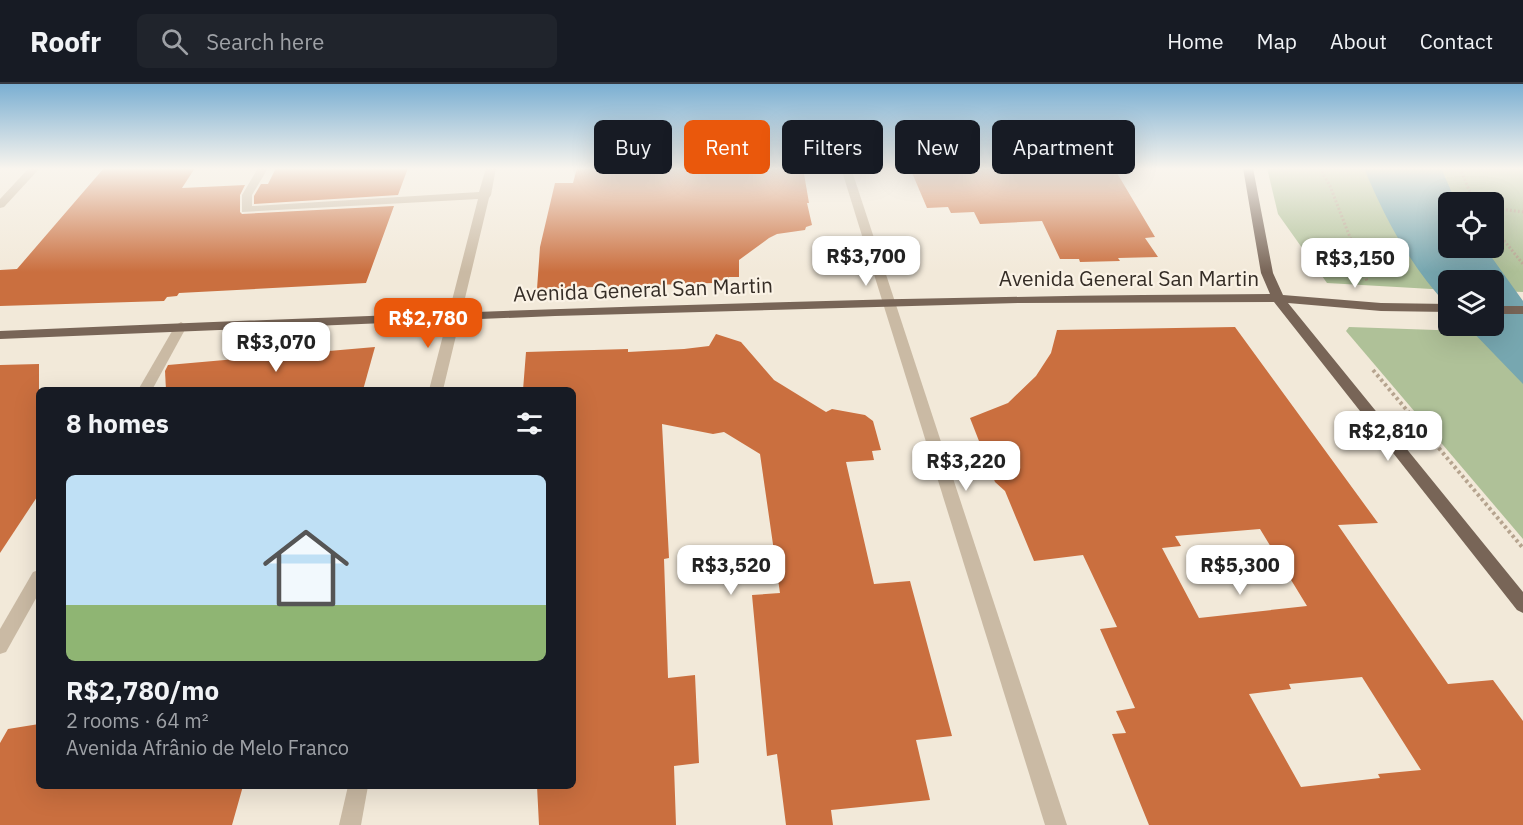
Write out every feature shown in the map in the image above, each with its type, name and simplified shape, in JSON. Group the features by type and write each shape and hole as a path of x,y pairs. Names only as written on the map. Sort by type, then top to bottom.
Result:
{"main road":[{"path":"1254,203 1267,273 1278,298 1523,605"},
{"name":"Avenida General San Martin","path":"0,335 182,326 887,302 1278,298 1381,307 1438,308"},
{"path":"1504,310 1523,310"}],"street":[{"path":"246,203 246,210 365,203"},
{"path":"437,387 445,346 484,203"},
{"path":"857,203 1056,825"},
{"path":"147,387 182,326"},
{"path":"0,646 36,582"},
{"path":"350,825 357,789"}],"path":[{"path":"1337,203 1373,294 1381,307"},
{"path":"1504,209 1523,212"},
{"path":"1504,240 1523,264"},
{"path":"1371,368 1523,549"}],"green space":[{"path":"1275,203 1438,203 1438,258 1504,258 1504,203 1523,203 1523,292 1504,291 1504,270 1438,270 1438,289 1327,283 1278,214"},
{"path":"1349,327 1438,330 1438,336 1504,336 1504,332 1523,333 1523,539 1346,331"}],"water":[{"path":"1379,203 1438,203 1438,258 1492,258 1501,270 1438,270 1438,295 1400,242"},
{"path":"1504,274 1523,301 1523,384 1477,336 1504,336"}],"building":[{"path":"74,203 240,203 242,214 394,206 366,283 179,293 177,296 167,297 164,301 0,306 0,270 17,269"},
{"path":"550,203 809,203 807,203 812,225 806,227 805,230 777,234 769,238 739,260 739,277 729,277 729,280 712,281 712,283 537,289 540,247"},
{"path":"925,203 1135,203 1155,237 1145,238 1158,257 1080,262 1079,259 1060,259 1042,221 980,224 974,212 951,213 948,207 927,208"},
{"path":"1235,327 1378,523 1338,525 1448,684 1493,680 1523,721 1523,825 1149,825 1112,734 1126,733 1116,711 1135,708 1100,629 1117,627 1083,555 1034,561 1005,491 995,482 970,418 1008,403 1036,376 1051,353 1057,330","holes":["1260,529 1307,606 1199,618 1162,548 1181,546 1175,536","1362,677 1421,770 1378,774 1380,778 1301,787 1249,694 1291,689 1289,684"]},
{"path":"716,334 741,342 774,380 826,412 832,409 865,415 873,421 881,450 872,451 874,460 846,462 874,584 910,581 952,736 916,740 930,800 831,810 833,825 786,825 777,754 767,756 752,595 780,593 760,454 724,432 713,434 662,424 669,558 664,559 668,678 695,675 699,763 674,766 676,825 539,825 537,789 576,789 576,387 523,387 526,352 628,349 628,352 709,346"},
{"path":"375,347 364,387 166,387 165,371 168,365"},
{"path":"39,364 39,387 36,387 36,499 0,553 0,365"},
{"path":"36,724 36,789 242,789 232,825 0,825 0,743 8,729"}]}
